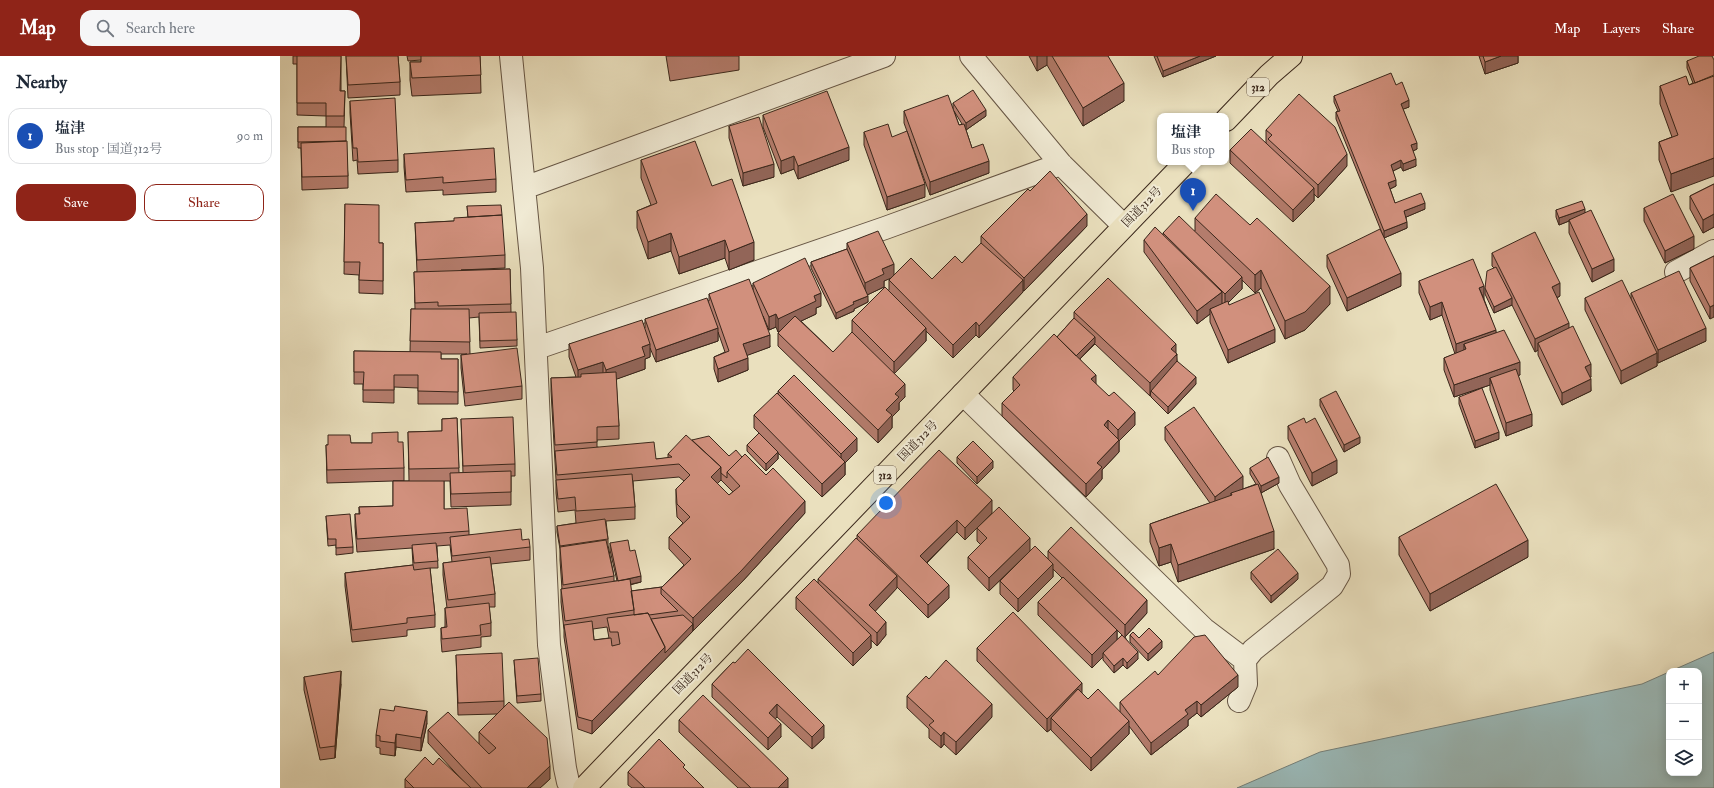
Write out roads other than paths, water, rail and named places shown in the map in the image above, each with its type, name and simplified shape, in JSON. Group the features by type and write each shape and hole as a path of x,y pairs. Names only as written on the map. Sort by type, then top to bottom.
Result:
{"highway":[{"name":"312","path":"1229,117 1269,75 1291,56"},
{"name":"国道312号","path":"584,788 1183,165"}],"street":[{"path":"510,56 532,268 537,348 549,645 565,768 568,782 572,788"},
{"path":"524,188 884,56"},
{"path":"972,56 1061,164 1124,226"},
{"path":"537,348 884,228 1061,164"},
{"path":"1676,272 1714,251"},
{"path":"964,394 1204,629 1245,660"},
{"path":"1239,701 1246,684 1245,660 1253,650 1332,586 1339,574 1338,565 1290,485 1278,458"}],"water":[{"path":"1714,652 1714,788 1237,788 1320,752 1642,684 1666,673 1666,776 1702,776 1702,668 1678,668"}],"place":[{"name":"塩津","path":"1193,211"}]}
